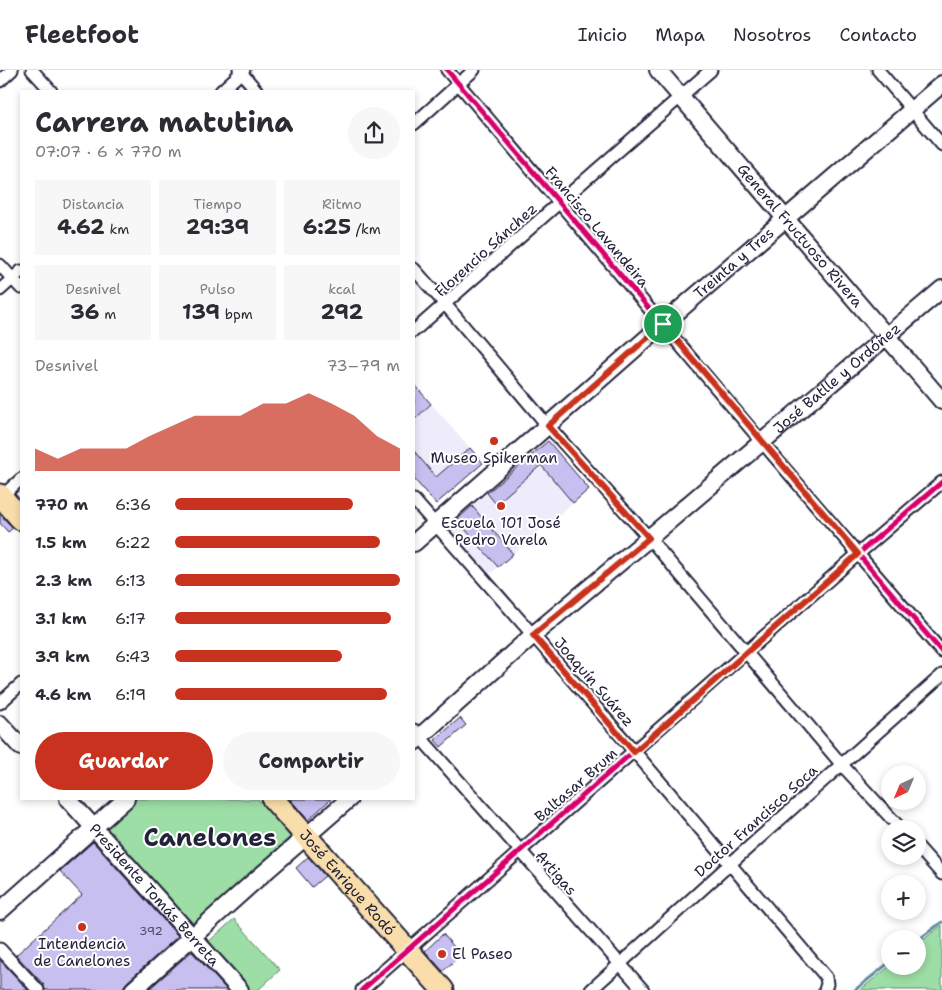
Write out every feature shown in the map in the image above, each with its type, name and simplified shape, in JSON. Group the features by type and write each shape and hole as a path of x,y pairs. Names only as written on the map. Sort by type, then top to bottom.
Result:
{"highway":[{"path":"0,497 20,518"},
{"name":"José Enrique Rodó","path":"274,800 443,990"}],"street":[{"path":"0,81 12,70"},
{"path":"32,70 50,90"},
{"name":"Francisco Lavandeira","path":"447,70 942,652"},
{"path":"415,123 474,70"},
{"name":"General Fructuoso Rivera","path":"658,70 942,401"},
{"name":"Florencio Sánchez","path":"415,330 711,70"},
{"path":"878,70 942,145"},
{"path":"222,90 241,71 256,90"},
{"name":"Treinta y Tres","path":"415,542 784,218 942,84"},
{"path":"0,265 17,275 0,290"},
{"path":"415,270 548,426 649,538 842,765 893,820"},
{"name":"José Batlle y Ordóñez","path":"416,736 942,289"},
{"path":"0,497 20,480"},
{"name":"Baltasar Brum","path":"362,990 942,482"},
{"name":"Joaquín Suárez","path":"415,501 533,635 826,977 827,984 825,990"},
{"name":"Doctor Francisco Soca","path":"591,990 942,675"},
{"path":"0,703 20,685"},
{"path":"0,724 20,746"},
{"name":"Artigas","path":"416,736 643,990"},
{"name":"Presidente Tomás Berreta","path":"69,800 240,990"},
{"path":"0,911 125,800"},
{"path":"133,990 348,800"},
{"path":"926,856 942,874"},
{"path":"0,948 38,990"}],"shaded area":[{"path":"415,385 483,463 436,504 415,480"},
{"path":"548,441 589,489 489,575 448,527"}],"green space":[{"path":"134,800 259,800 290,837 193,926 152,879 103,828"},
{"path":"234,919 280,970 258,990 248,990 206,944"},
{"path":"942,925 942,990 860,990 881,973 881,975 926,975 926,938"}],"building":[{"path":"415,385 431,404 415,419"},
{"path":"548,441 589,489 573,503 541,465 496,504 487,493"},
{"path":"470,448 483,463 436,504 415,480 415,452 436,477"},
{"path":"472,506 513,554 498,567 458,519"},
{"path":"0,514 13,528 8,532 0,523"},
{"path":"460,718 466,725 441,747 435,740"},
{"path":"291,800 330,800 308,820"},
{"path":"93,842 178,936 126,983 123,990 45,990 44,985 16,955 82,895 60,871"},
{"path":"308,857 325,876 312,887 296,868"},
{"name":"El Paseo","path":"443,934 461,955 443,971 425,951"},
{"path":"191,952 227,990 148,990"},
{"path":"0,960 28,990 0,990"}],"waterway":[{"path":"926,934 942,922"},
{"path":"855,990 881,969"}],"cycle path":[{"path":"447,70 942,652"},
{"path":"362,990 942,482"}],"place":[{"name":"Museo Spikerman","path":"494,441"},
{"name":"Escuela 101 José Pedro Varela","path":"501,506"},
{"name":"Intendencia de Canelones","path":"82,927"},
{"name":"El Paseo","path":"442,954"}],"district":[{"name":"Canelones","path":"210,837"}],"route":[{"path":"663,324 858,554 634,752 533,635 649,538 548,426 663,324"}]}
